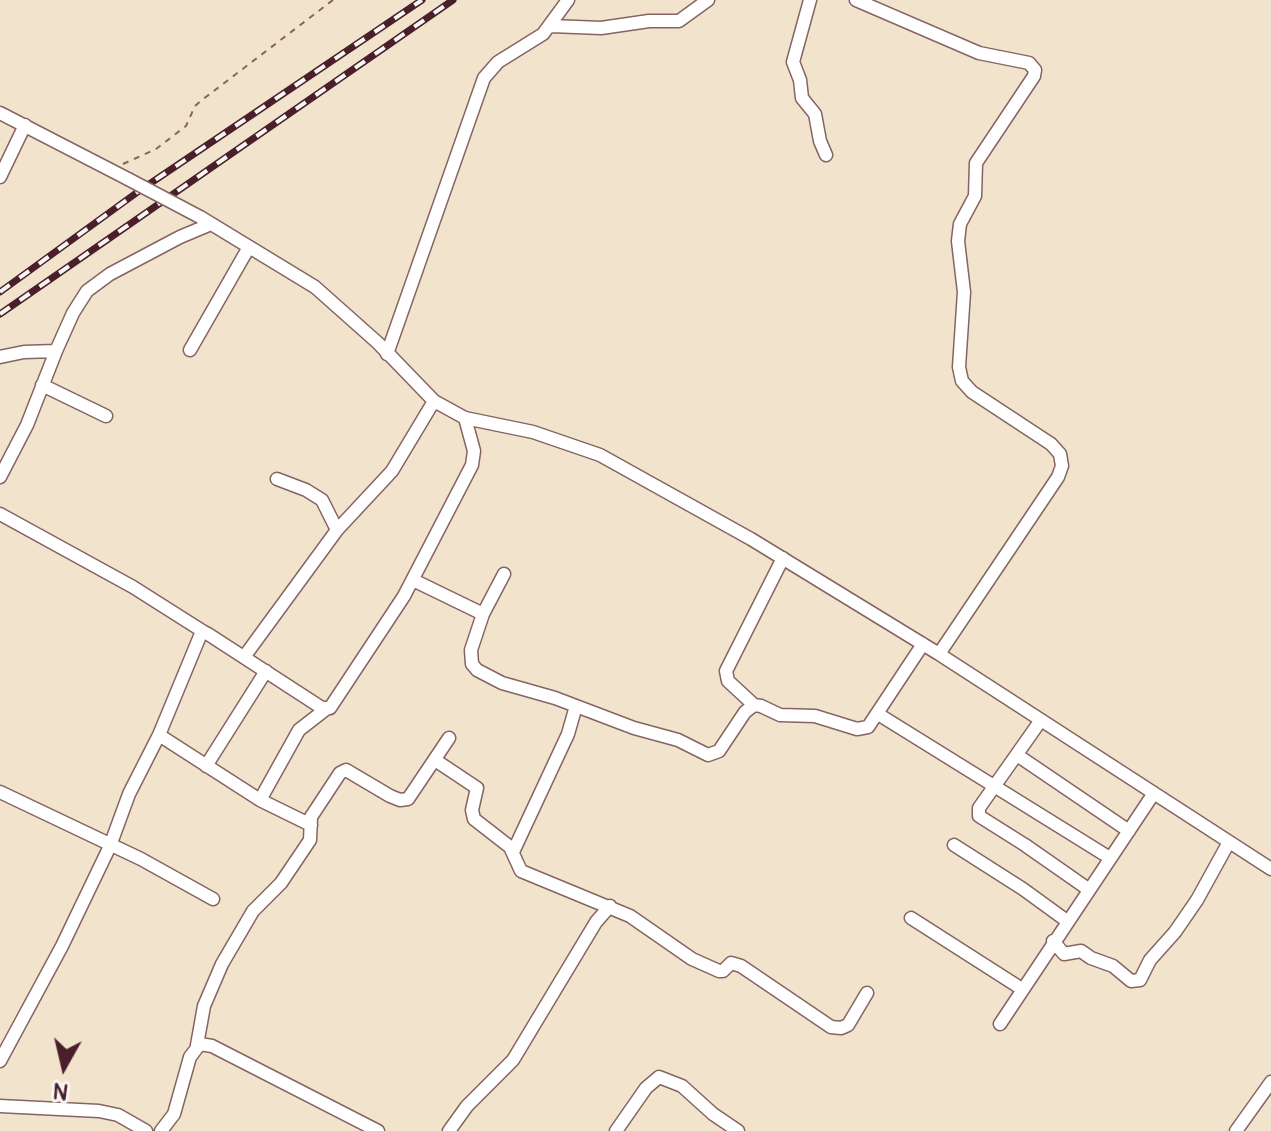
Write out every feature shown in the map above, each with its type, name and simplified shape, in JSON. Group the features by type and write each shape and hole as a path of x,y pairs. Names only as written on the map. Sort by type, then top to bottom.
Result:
{"street":[{"path":"387,354 479,88 498,62 532,42 551,26 568,0"},
{"path":"551,26 601,28 649,21 679,21 708,0"},
{"path":"810,0 793,62 800,80 802,98 815,114 826,155"},
{"path":"856,0 979,53 1029,63 1035,70 1026,89 976,163 975,196 960,224 958,241 964,292 959,367 962,381 972,392 1051,444 1060,454 1062,466 1058,477 939,654"},
{"path":"0,113 205,220 315,287 434,401 465,418 533,432 600,455 783,558 923,644 1271,869"},
{"path":"0,177 25,125"},
{"path":"0,477 27,425 73,313 87,291 110,274 180,237 205,220"},
{"path":"190,350 249,247"},
{"path":"0,357 24,352 56,351"},
{"path":"42,385 106,416"},
{"path":"244,657 337,530 392,471 434,401"},
{"path":"260,800 299,730 330,708 413,580 472,465 474,451 465,418"},
{"path":"277,479 322,500 337,530"},
{"path":"0,514 125,582 326,709"},
{"path":"783,558 726,671 728,681 754,705 780,715 815,716 857,729 868,727 923,644"},
{"path":"504,574 483,614 471,650 472,664 477,670 502,683 678,740 711,755 719,751 745,712 754,705"},
{"path":"413,580 483,614"},
{"path":"0,1061 62,946 110,846 129,794 159,735 204,632"},
{"path":"206,766 266,671"},
{"path":"513,852 568,734 576,706"},
{"path":"878,714 1110,858"},
{"path":"1041,720 978,813 981,820 1025,845 1088,889"},
{"path":"159,735 260,800 311,825"},
{"path":"162,1131 174,1114 190,1057 197,1045 204,1006 222,964 253,911 281,883 310,840 311,817 342,770 349,771 390,796 405,800 414,793 449,738"},
{"path":"1017,755 1129,831"},
{"path":"435,760 474,784 478,793 472,810 474,819 506,842 521,871 610,906 648,927 692,959 715,970 723,971 733,963 741,966 831,1027 848,1025 867,993"},
{"path":"0,792 153,865 213,899"},
{"path":"1000,1024 1154,793"},
{"path":"1053,941 1064,954 1081,951 1113,966 1131,981 1140,980 1150,960 1175,932 1197,900 1229,842"},
{"path":"954,845 1067,921"},
{"path":"449,1131 467,1106 513,1060 596,922 610,906"},
{"path":"911,918 1022,989"},
{"path":"197,1045 212,1046 378,1131"},
{"path":"616,1131 646,1088 659,1077 682,1086 738,1131"},
{"path":"1236,1131 1271,1082"},
{"path":"0,1106 99,1111 118,1115 146,1131"}],"path":[{"path":"110,169 163,144 186,126 195,106 202,100 333,0"}],"railway":[{"path":"0,292 139,191 422,0"},
{"path":"0,314 453,0"}]}
